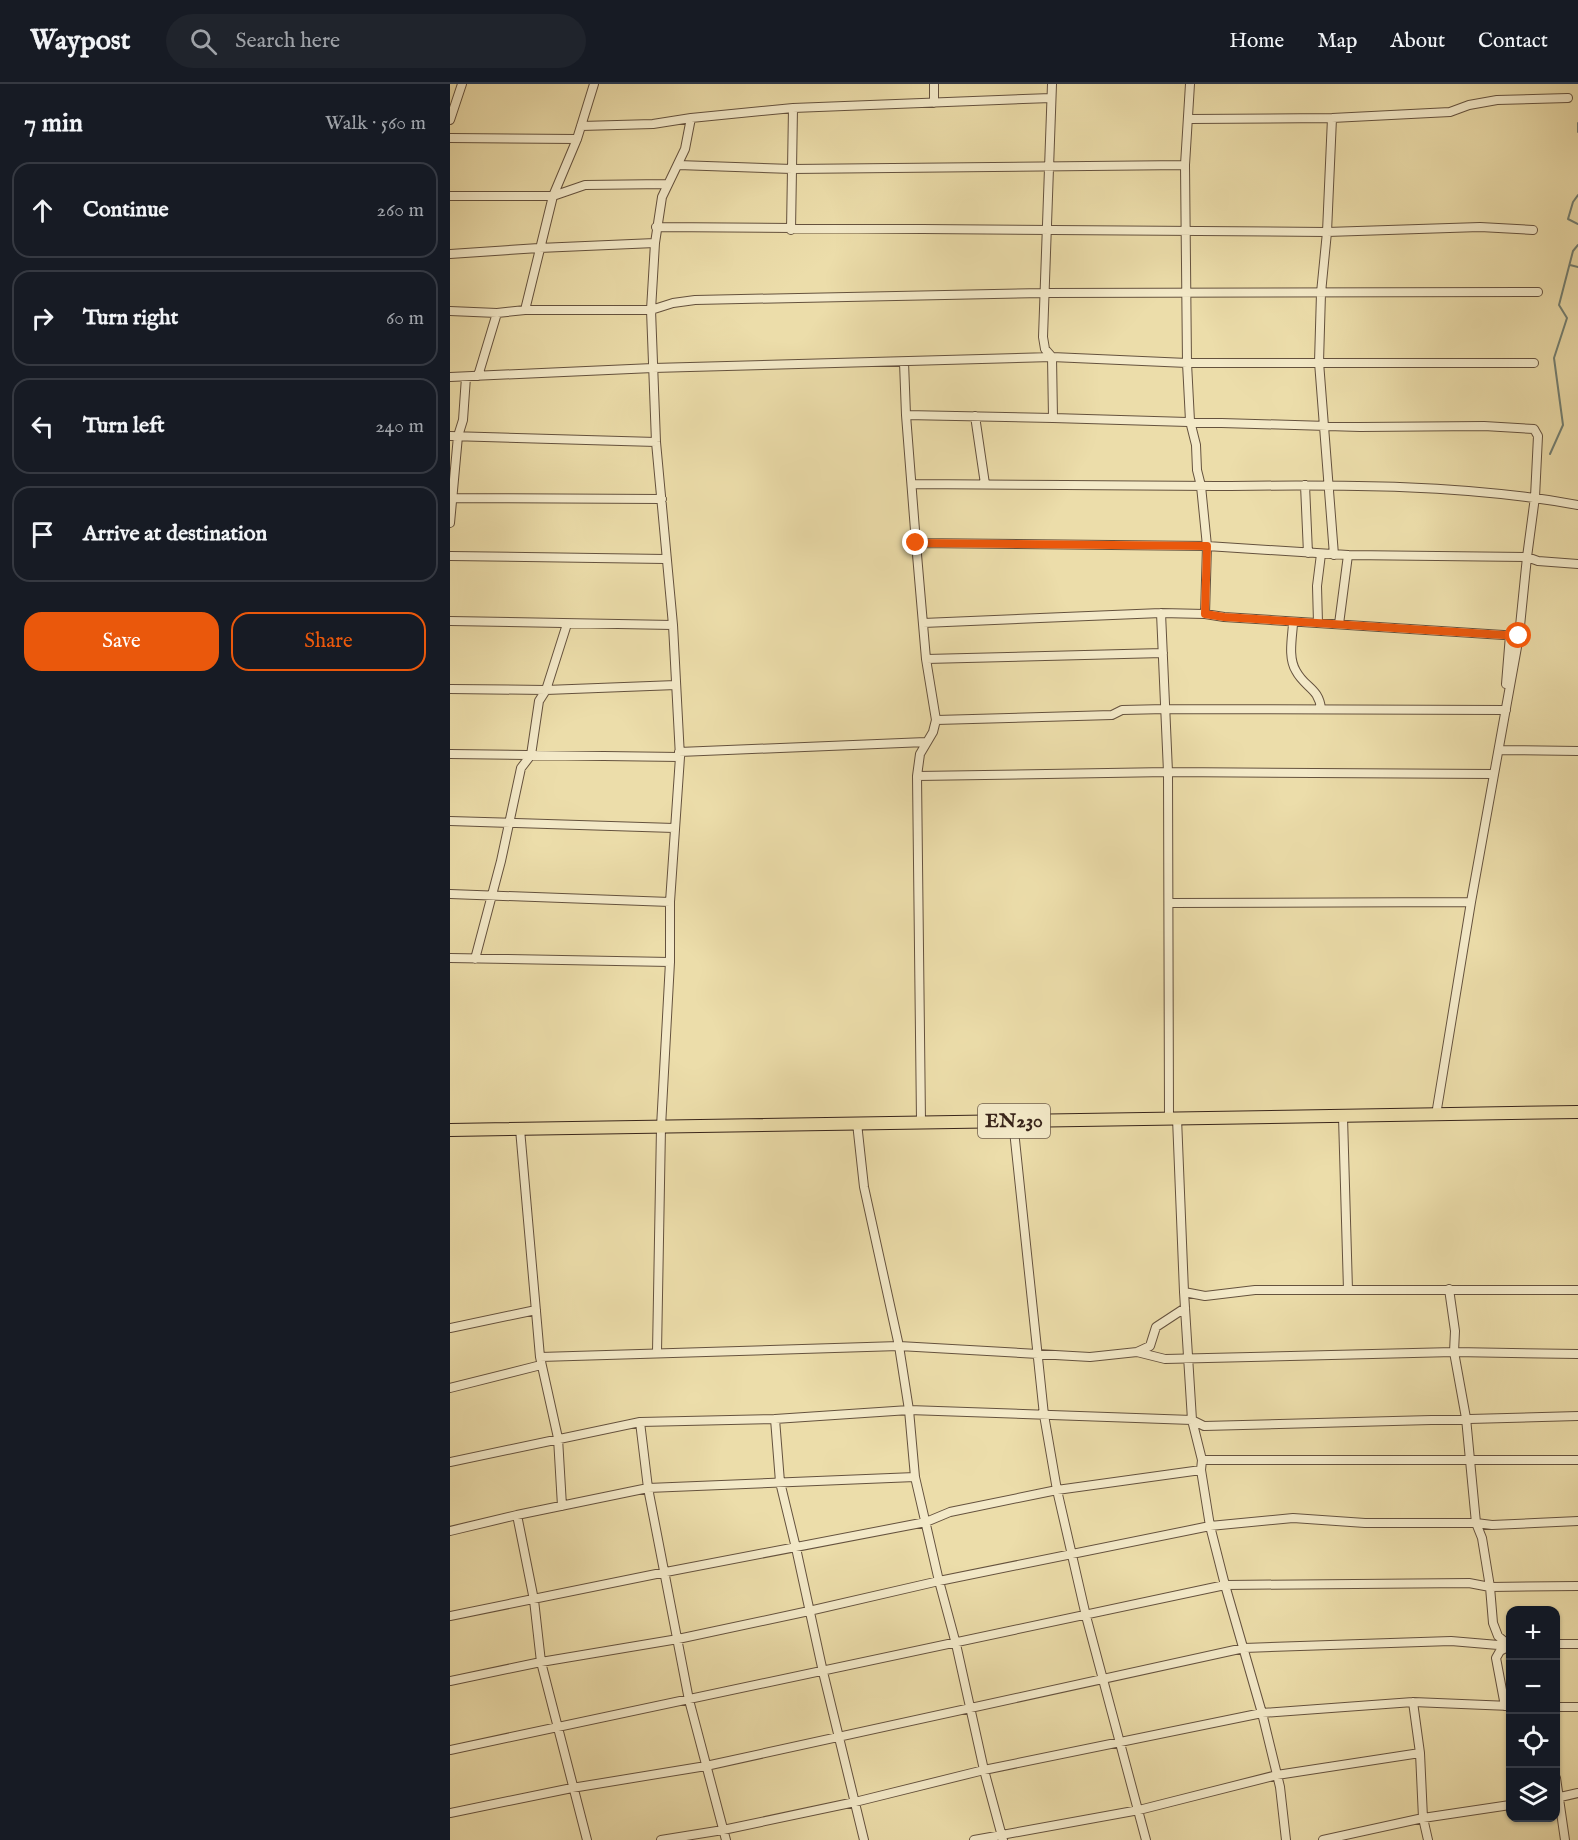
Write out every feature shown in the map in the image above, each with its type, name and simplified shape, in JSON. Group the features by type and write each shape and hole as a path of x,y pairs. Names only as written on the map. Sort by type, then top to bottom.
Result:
{"main road":[{"name":"EN230","path":"450,1130 1578,1112"}],"street":[{"path":"450,120 462,84"},
{"path":"525,310 553,196 577,139 594,84"},
{"path":"934,84 934,103"},
{"path":"1052,84 1043,293 1044,343 1045,349 1052,357 1053,418"},
{"path":"1190,84 1185,165 1186,363 1207,546 1205,614"},
{"path":"580,126 653,124 793,108 1051,98"},
{"path":"1189,119 1332,118 1450,112 1469,105 1497,100 1568,98"},
{"path":"791,230 793,108"},
{"path":"657,1352 670,902 680,754 673,625 665,559 656,442 651,310 656,227 667,184 678,165 688,137 691,118"},
{"path":"1332,118 1319,362 1334,555"},
{"path":"450,138 577,139"},
{"path":"678,165 792,169 1185,165"},
{"path":"450,196 553,196 585,185 667,184"},
{"path":"656,227 791,230 1327,232 1480,227 1533,230"},
{"path":"450,254 655,243"},
{"path":"450,311 497,313 525,310 651,310 673,303 695,300 1043,293 1538,292"},
{"path":"478,376 497,313"},
{"path":"450,377 653,368 1052,357 1186,363 1534,363"},
{"path":"904,362 906,416 926,659 936,720 933,732 920,754 917,777 921,1121"},
{"path":"450,523 454,436 463,420 466,377"},
{"path":"906,416 1191,421 1324,426 1484,426 1534,429 1538,436 1535,497 1519,636 1503,710"},
{"path":"975,416 985,484"},
{"path":"454,436 656,442"},
{"path":"912,484 1329,485 1464,490 1535,497 1578,505"},
{"path":"1305,485 1308,553"},
{"path":"452,497 662,499"},
{"path":"916,543 1207,546 1334,555 1527,556 1538,561 1578,564"},
{"path":"1318,623 1317,586 1321,554"},
{"path":"1339,624 1348,555"},
{"path":"450,556 665,559"},
{"path":"923,623 1161,613 1205,614 1519,636"},
{"path":"1161,613 1168,772 1173,1118 1192,1420 1202,1460 1201,1470 1210,1526 1262,1713 1277,1775 1286,1840"},
{"path":"450,621 673,625"},
{"path":"475,959 510,822 521,768 531,755 539,701 546,690 567,624"},
{"path":"1293,624 1291,659 1296,672 1320,697 1322,710"},
{"path":"1436,1115 1499,750 1510,635"},
{"path":"926,659 1163,653"},
{"path":"450,689 546,690 676,685"},
{"path":"936,720 1112,715 1122,710 1166,709 1503,710"},
{"path":"450,754 680,754 926,742"},
{"path":"1499,750 1578,751"},
{"path":"917,777 1168,772 1494,774"},
{"path":"450,821 674,828"},
{"path":"450,894 670,902"},
{"path":"1169,903 1471,902"},
{"path":"450,958 670,962"},
{"path":"1343,1117 1348,1290"},
{"path":"1012,1121 1044,1415 1057,1490 1086,1616 1146,1840"},
{"path":"857,1123 864,1187 899,1346 909,1410 915,1477 1002,1837"},
{"path":"520,1129 540,1361 558,1438 562,1506"},
{"path":"1449,1289 1455,1332 1454,1352 1466,1418 1476,1523 1482,1538 1493,1623 1498,1636 1506,1643"},
{"path":"1184,1292 1205,1296 1255,1290 1578,1290"},
{"path":"450,1388 540,1361 657,1352 899,1346 1090,1357 1137,1352 1150,1346 1156,1327 1185,1308"},
{"path":"450,1328 536,1310"},
{"path":"1137,1352 1165,1359 1454,1352 1578,1354"},
{"path":"450,1462 640,1422 775,1419 909,1410 1192,1420 1204,1426 1578,1416"},
{"path":"775,1419 780,1482 822,1672 864,1840"},
{"path":"640,1422 648,1488 689,1700 726,1840"},
{"path":"1202,1460 1578,1460"},
{"path":"450,1616 926,1522 950,1512 1057,1490 1201,1470"},
{"path":"450,1531 648,1488 915,1477"},
{"path":"517,1515 534,1600 541,1662 586,1840"},
{"path":"450,1681 541,1662 678,1639 939,1581 1210,1526 1293,1518 1365,1523 1492,1525 1578,1521"},
{"path":"450,1750 1225,1585 1469,1583 1490,1587 1578,1586"},
{"path":"450,1813 572,1788 706,1766 1244,1648 1451,1641 1506,1646"},
{"path":"1560,1644 1578,1644"},
{"path":"1506,1648 1500,1651 1496,1658 1506,1698"},
{"path":"1413,1702 1420,1754 1423,1818 1428,1840"},
{"path":"661,1840 723,1830 855,1802 984,1770 1262,1713 1413,1702 1506,1706"},
{"path":"1560,1707 1578,1707"},
{"path":"974,1840 1002,1837 1139,1810 1277,1775 1420,1754"},
{"path":"1560,1797 1578,1793"},
{"path":"1323,1840 1423,1818 1506,1806"},
{"path":"1560,1817 1565,1840"}],"waterway":[{"path":"1578,123 1578,132"},
{"path":"1578,195 1573,202 1568,219 1578,224"},
{"path":"1550,454 1563,425 1554,358 1567,318 1559,305 1573,251 1578,245"},
{"path":"1570,265 1578,267"}],"route":[{"path":"916,543 1207,546 1205,614 1519,636"}]}
